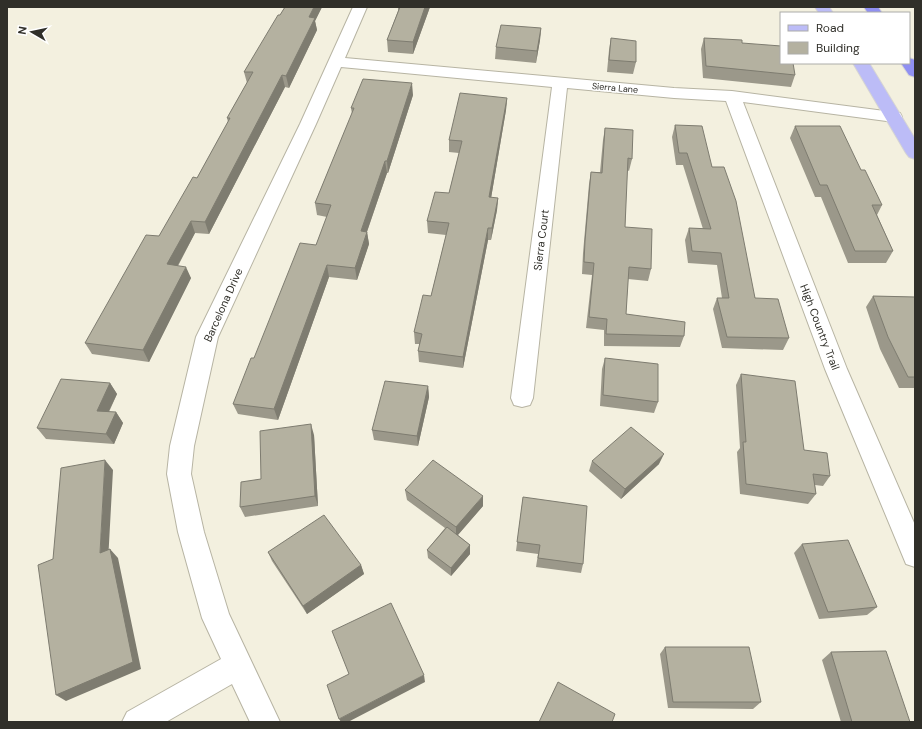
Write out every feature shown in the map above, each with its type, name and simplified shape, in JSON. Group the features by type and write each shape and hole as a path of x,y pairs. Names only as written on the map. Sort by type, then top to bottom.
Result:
{"main road":[{"path":"862,64 915,153"}],"street":[{"name":"Barcelona Drive","path":"265,722 216,618 191,532 179,474 182,446 207,337 308,124 360,7"},
{"name":"Sierra Lane","path":"336,62 674,93 732,96 894,117"},
{"name":"Sierra Court","path":"522,398 560,83"},
{"name":"High Country Trail","path":"732,96 836,369 915,554"},
{"path":"137,722 238,665"}],"building":[{"path":"285,7 314,7 309,17 315,18 286,76 282,75 205,222 191,221 167,264 186,267 143,350 85,343 146,235 159,236 193,177 197,178 230,118 227,118 253,72 244,72 278,15 280,15"},
{"path":"400,7 425,7 413,42 387,40"},
{"path":"501,25 541,28 537,51 496,47"},
{"path":"611,38 636,41 636,62 609,60"},
{"path":"704,38 742,40 742,43 780,46 780,64 793,64 795,75 706,66"},
{"path":"363,79 412,83 387,161 385,161 361,231 367,232 355,268 327,265 274,409 233,404 251,358 254,358 300,243 316,245 331,205 315,203 354,108 351,108"},
{"path":"460,93 507,98 489,197 498,198 492,228 488,228 463,357 418,351 422,334 414,332 423,295 431,296 449,223 427,221 435,192 449,193 462,141 449,140"},
{"path":"675,125 702,126 712,167 724,167 736,201 755,298 778,299 789,338 727,337 717,298 729,298 721,253 692,251 689,228 711,229 687,153 679,153"},
{"path":"795,126 840,126 861,170 865,170 882,205 872,205 893,251 855,251 827,185 820,185"},
{"path":"605,128 633,130 632,159 628,158 625,227 652,229 651,269 629,267 626,314 685,322 684,336 606,334 607,319 589,317 594,263 584,262 585,241 591,172 602,173"},
{"path":"873,296 915,297 915,377 908,377 888,337"},
{"path":"605,358 658,364 658,402 603,395"},
{"path":"741,374 795,381 804,450 827,453 830,476 813,474 816,494 746,484 743,442 746,442"},
{"path":"61,379 110,383 97,411 116,412 106,434 37,428"},
{"path":"385,381 428,386 417,436 372,430"},
{"path":"311,424 315,496 240,507 241,482 261,479 260,431"},
{"path":"631,427 664,454 625,489 592,461"},
{"path":"105,460 100,553 110,549 133,662 56,695 38,565 53,559 61,468"},
{"path":"433,460 483,496 456,527 405,490"},
{"path":"523,497 587,506 583,564 538,558 540,545 517,542"},
{"path":"324,515 361,565 303,606 268,552"},
{"path":"447,527 470,545 451,568 427,550"},
{"path":"848,540 877,607 828,612 802,544"},
{"path":"391,603 424,675 339,719 327,685 349,674 332,631"},
{"path":"665,647 749,647 761,702 673,702"},
{"path":"886,651 910,722 852,722 831,652"},
{"path":"558,682 615,714 612,722 539,722"}]}
